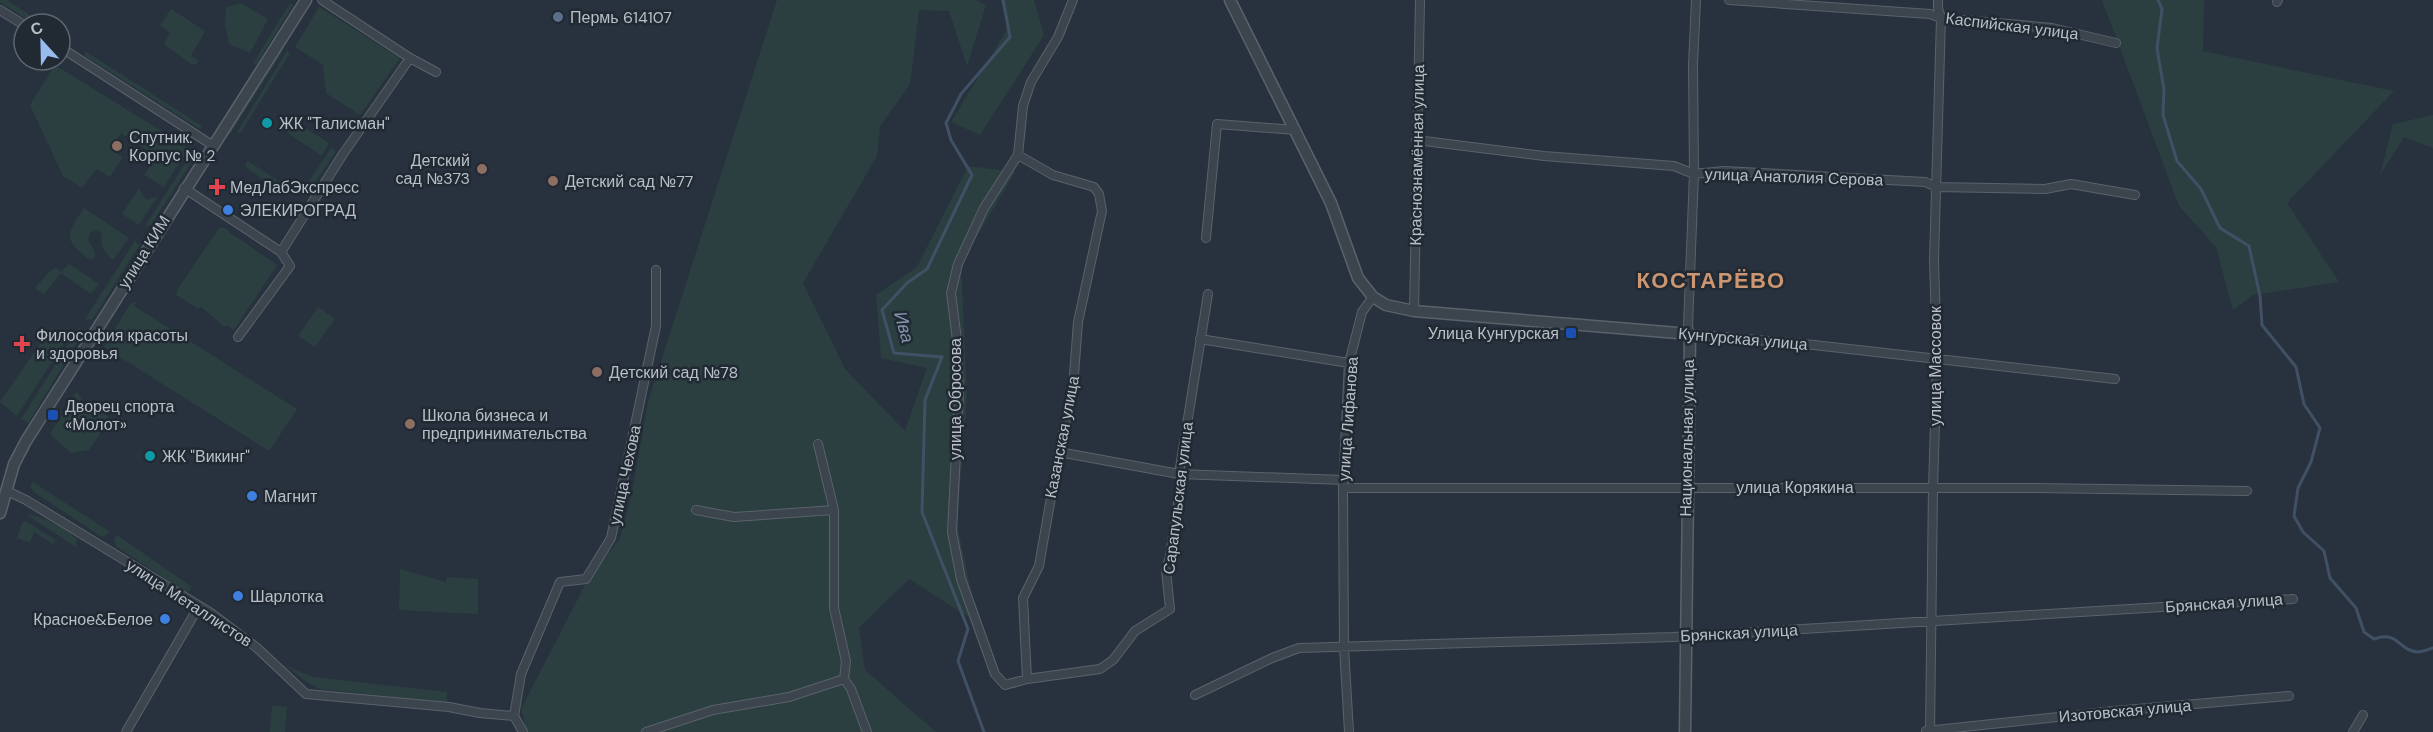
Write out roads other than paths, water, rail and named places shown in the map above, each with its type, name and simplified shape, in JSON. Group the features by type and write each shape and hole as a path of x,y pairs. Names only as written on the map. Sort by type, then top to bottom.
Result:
{"street":[{"name":"улица КИМ","path":"0,513 14,464 26,441 184,188 306,0"},
{"path":"322,0 410,58 436,72"},
{"name":"улица Обросова","path":"1027,679 1005,685 995,674 961,579 952,532 959,394 957,340 951,293 958,264 984,208 1018,155 1023,106 1030,82 1058,38 1073,0"},
{"path":"1230,0 1331,202 1358,278 1373,297"},
{"name":"Краснознамённая улица","path":"1414,311 1420,0"},
{"name":"Национальная улица","path":"1685,732 1684,636 1690,334 1688,326 1694,174 1696,0"},
{"name":"Каспийская улица","path":"1729,0 1930,14 1941,18 2052,28 2116,43"},
{"name":"улица Массовок","path":"1928,731 1932,488 1937,360 1935,260 1941,18 1938,0"},
{"path":"72,56 212,145"},
{"path":"281,252 343,154 410,58"},
{"path":"1206,238 1217,124 1296,130"},
{"name":"улица Анатолия Серова","path":"1416,140 1544,156 1674,166 1694,174 1724,171 1925,182 1936,187 2045,189 2071,184 2135,195"},
{"name":"Казанская улица","path":"1018,155 1053,176 1094,187 1100,194 1102,211 1078,322 1073,388 1038,566 1023,598 1027,679"},
{"path":"184,188 281,252 290,266 238,337"},
{"name":"улица Чехова","path":"514,716 521,674 560,582 586,579 611,538 656,326 656,270"},
{"name":"Сарапульская улица","path":"1027,679 1100,669 1113,660 1135,631 1170,609 1166,570 1170,556 1181,482 1179,474 1208,294"},
{"name":"Кунгурская улица","path":"1373,297 1386,305 1414,311 1814,345 2115,379"},
{"name":"улица Лифанова","path":"1349,732 1344,647 1343,484 1349,363 1362,312 1373,297"},
{"path":"1200,339 1349,363"},
{"path":"818,444 834,510 834,608 846,662 844,679 851,689 867,732"},
{"name":"улица Корякина","path":"1059,452 1179,474 1343,484 2247,491"},
{"name":"улица Металлистов","path":"7,491 26,500 199,606 256,647 306,694 449,707 514,716"},
{"path":"696,510 734,517 834,510"},
{"name":"Брянская улица","path":"1195,695 1272,658 1299,648 1684,636 1931,623 2293,599"},
{"path":"126,732 199,606"},
{"path":"646,732 713,710 789,697 844,679"},
{"name":"Изотовская улица","path":"1928,731 2289,696"},
{"path":"2353,732 2364,715"},
{"path":"514,716 523,732"}],"waterway":[{"name":"Ива","path":"984,732 958,661 968,629 922,512 925,400 942,357 894,353 882,310 907,283 927,269 972,175 951,140 946,123 961,94 1010,37 1003,0"},
{"path":"2158,0 2162,9 2157,48 2164,90 2163,115 2177,161 2201,189 2220,228 2249,246 2260,296 2262,325 2296,367 2304,404 2320,428 2311,462 2298,488 2294,516 2303,532 2324,551 2330,578 2356,608 2364,632 2374,639 2382,637 2394,639 2411,651 2420,652 2433,648"}],"place":[{"name":"Пермь 614107","path":"558,17"},
{"name":"ЖК \"Талисман\"","path":"267,123"},
{"name":"Спутник. Корпус № 2","path":"117,146"},
{"name":"Детский сад №373","path":"482,169"},
{"name":"Детский сад №77","path":"553,181"},
{"name":"МедЛабЭкспресс","path":"217,187"},
{"name":"ЭЛЕКИРОГРАД","path":"228,210"},
{"name":"Улица Кунгурская","path":"1571,333"},
{"name":"Философия красоты и здоровья","path":"22,344"},
{"name":"Детский сад №78","path":"597,372"},
{"name":"Дворец спорта «Молот»","path":"53,415"},
{"name":"Школа бизнеса и предпринимательства","path":"410,424"},
{"name":"ЖК \"Викинг\"","path":"150,456"},
{"name":"Магнит","path":"252,496"},
{"name":"Шарлотка","path":"238,596"},
{"name":"Красное&Белое","path":"165,619"}],"district":[{"name":"КОСТАРЁВО","path":"1711,280"}]}
